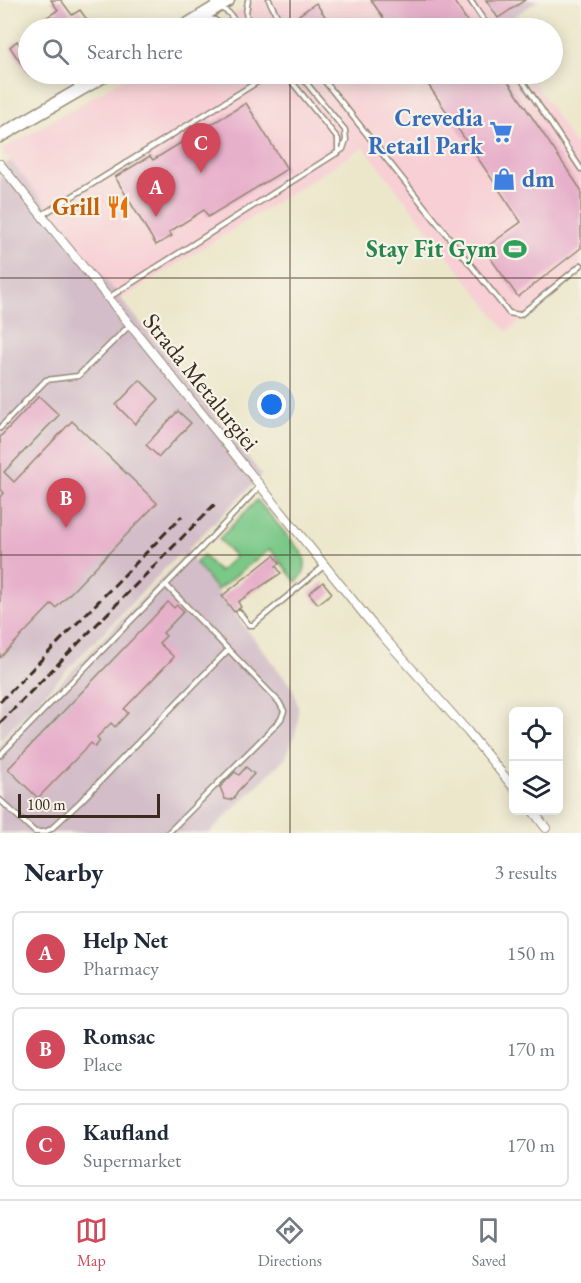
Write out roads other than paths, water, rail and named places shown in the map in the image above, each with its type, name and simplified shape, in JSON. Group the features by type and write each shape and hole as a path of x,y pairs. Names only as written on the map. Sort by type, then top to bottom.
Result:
{"main road":[{"path":"200,18 228,0"},
{"path":"0,136 90,84"}],"street":[{"name":"Strada Metalurgiei","path":"0,164 372,624 468,732 509,783"},
{"path":"536,815 546,828"}],"lane":[{"path":"247,18 248,0"},
{"path":"269,0 278,18"},
{"path":"470,0 482,18"},
{"path":"217,7 229,13 233,18"},
{"path":"41,215 254,84"},
{"path":"292,84 338,140 338,153"},
{"path":"108,298 338,153 345,144 345,130 306,84"},
{"path":"327,84 509,313 520,315 581,265"},
{"path":"525,84 581,169"},
{"path":"0,428 46,380 78,376 130,325"},
{"path":"0,754 260,486"},
{"path":"239,612 249,625 253,625 324,565"},
{"path":"166,585 279,702 284,711 283,716 273,728 168,833"},
{"path":"0,800 35,832 40,833 51,829 228,650"}],"railway":[{"path":"0,723 216,503"},
{"path":"0,702 182,516"}],"place":[{"name":"Crevedia Retail Park","path":"501,132"},
{"name":"Kaufland","path":"201,173"},
{"name":"dm","path":"504,179"},
{"name":"Grill","path":"118,207"},
{"name":"Help Net","path":"156,217"},
{"name":"Stay Fit Gym","path":"515,249"},
{"name":"Romsac","path":"66,528"}]}
